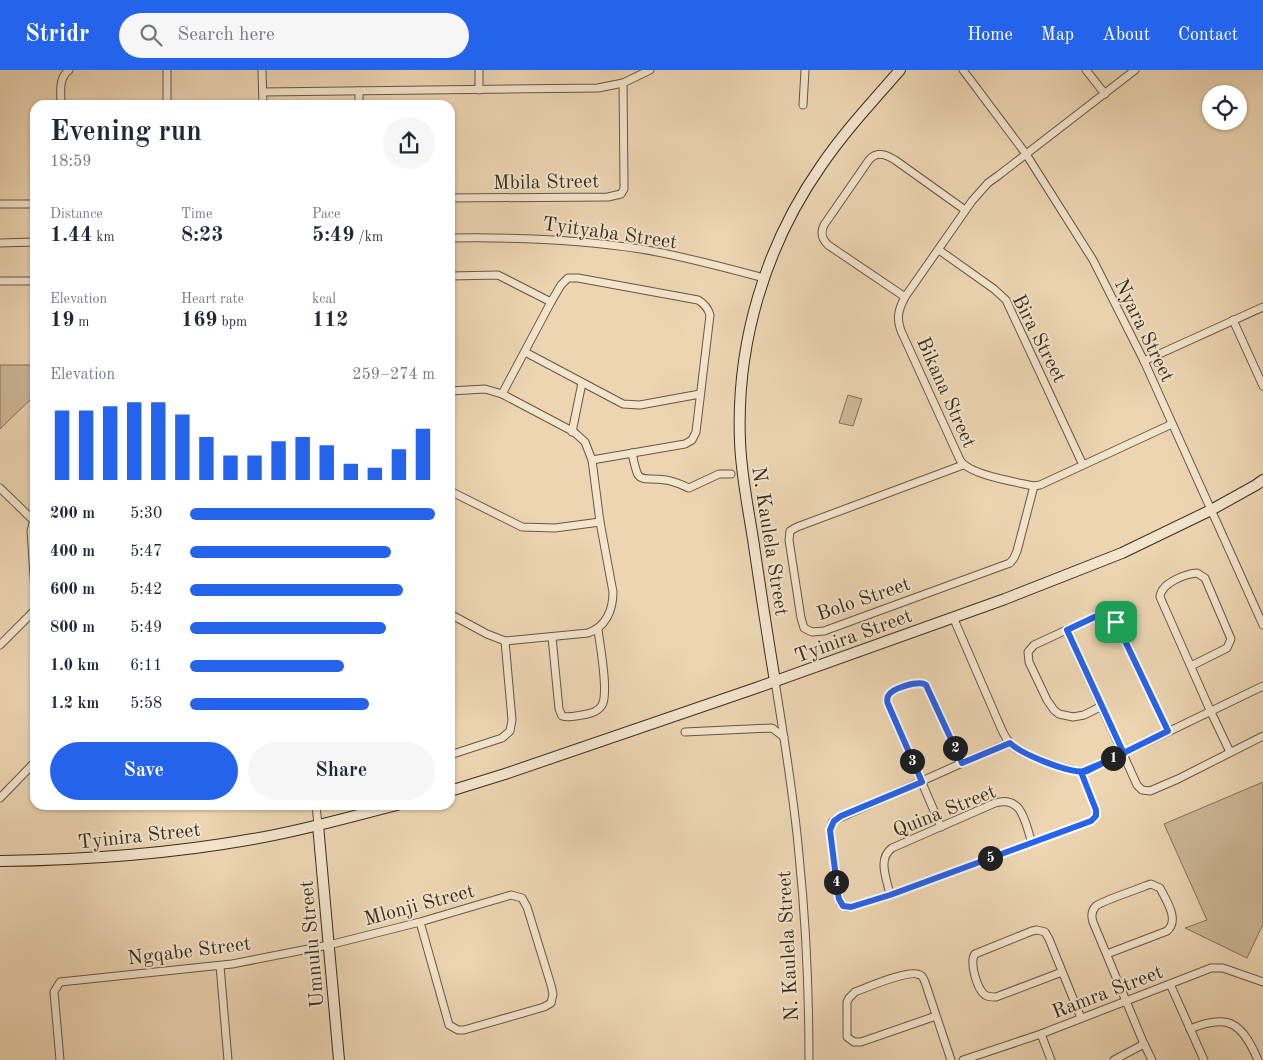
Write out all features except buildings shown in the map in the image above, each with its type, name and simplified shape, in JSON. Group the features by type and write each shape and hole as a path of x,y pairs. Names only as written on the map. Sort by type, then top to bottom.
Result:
{"street":[{"path":"61,100 61,82 69,70"},
{"path":"167,100 168,70"},
{"path":"262,70 263,100"},
{"path":"478,70 479,90"},
{"path":"262,92 598,88 623,83 650,70"},
{"path":"803,105 805,70"},
{"name":"N. Kaulela Street","path":"809,1060 806,955 799,855 784,737 742,468 740,422 744,360 764,278 785,227 820,167 848,130 900,70"},
{"name":"Nyara Street","path":"963,70 1026,154 1085,247 1144,361 1263,625"},
{"path":"1086,70 1105,94"},
{"name":"Bikana Street","path":"1034,486 981,473 963,465 899,325 898,312 905,297 965,210 988,184 1135,70"},
{"name":"Mbila Street","path":"455,198 608,197 621,194 624,189 623,83"},
{"path":"359,91 359,100"},
{"path":"905,297 828,245 822,237 824,225 868,160 872,156 879,154 895,160 965,210"},
{"path":"0,204 30,204"},
{"name":"Tyityaba Street","path":"455,238 531,238 594,243 671,255 764,278"},
{"path":"0,243 30,242"},
{"name":"Bira Street","path":"939,250 994,289 1006,300 1083,465"},
{"path":"455,276 498,275 550,302"},
{"path":"502,394 550,302 566,280 573,278 698,300 703,303 710,315 696,432 692,440 685,444 592,460"},
{"path":"0,281 30,281"},
{"path":"1144,361 1263,306"},
{"path":"1233,320 1263,386"},
{"path":"525,352 623,404 631,405 700,394"},
{"path":"572,432 582,382"},
{"path":"455,391 485,389 502,394 572,432 585,442 592,460 600,522 614,592 609,613 598,630 604,681 604,702 597,710 569,717 562,716 559,709 552,637"},
{"path":"1034,486 1046,483 1172,424"},
{"path":"632,453 637,473 640,478 645,480 668,480 689,488 719,474 731,474"},
{"name":"Bolo Street","path":"963,465 790,531 789,540 804,628 812,632 824,631 1010,563 1017,551 1034,486"},
{"name":"Tyinira Street","path":"455,789 775,681 1005,599 1122,553 1211,510 1261,483"},
{"path":"0,488 30,514"},
{"path":"455,494 522,527 555,528 600,522"},
{"path":"1191,666 1227,648 1231,639 1205,578 1197,573 1168,584 1160,593 1162,602 1210,710 1230,752"},
{"path":"1102,706 1073,718 1059,714 1047,700 1028,662 1029,648 1101,614 1109,614 1113,617 1168,731"},
{"path":"0,645 30,615"},
{"path":"455,617 487,634 505,641 588,633 598,630"},
{"path":"953,618 1001,728 1010,743 1020,751 1065,769 1081,772 1124,754 1210,710 1263,686"},
{"path":"1067,630 1137,785 1142,790 1150,792 1178,780 1263,736"},
{"path":"455,753 502,738 510,732 512,720 505,641"},
{"path":"940,827 888,704 888,696 892,692 918,683 926,685 962,763"},
{"path":"686,732 772,728 784,737"},
{"path":"1010,743 841,816 831,824 836,884 841,904 851,907 890,895 1091,821 1096,816 1096,810 1081,772"},
{"path":"0,798 30,767"},
{"name":"Quina Street","path":"890,895 884,862 887,851 995,803 1008,800 1018,807 1032,843"},
{"path":"316,810 318,825"},
{"name":"Tyinira Street","path":"0,861 113,857 180,850 254,839 377,810"},
{"name":"Umnulu Street","path":"318,825 339,1060"},
{"path":"1106,954 1171,928 1173,920 1160,888 1151,884 1145,886 1097,905 1092,913 1093,922 1106,954 1152,1060"},
{"name":"Mlonji Street","path":"329,945 420,922 511,895 517,895 524,900 527,907 551,985 553,998 551,1003 544,1007 464,1030 458,1030 449,1025 420,922"},
{"path":"1062,972 996,997 990,997 986,996 981,990 972,967 972,960 975,954 979,952 1038,930 1045,932 1049,939 1081,1018"},
{"name":"Ngqabe Street","path":"60,1060 54,998 55,988 60,982 220,966 329,945"},
{"path":"220,966 228,1060"},
{"name":"Ramra Street","path":"963,1060 1041,1034 1217,967 1263,982"},
{"path":"936,1016 857,1042 850,1041 846,1037 847,1002 851,995 908,974 916,974 923,978 936,1016 951,1060"},
{"path":"1170,984 1204,1060"},
{"path":"1190,1029 1214,1021 1230,1024 1245,1034 1258,1060"},
{"path":"1041,1034 1051,1060"},
{"path":"1114,1060 1144,1044"}],"shaded area":[{"path":"0,365 30,365 30,400 0,429"},
{"path":"848,395 862,399 853,426 839,423"},
{"path":"1263,782 1263,924 1247,958 1185,928 1207,920 1164,824"}],"route":[{"path":"1116,622 1109,614 1101,614 1067,630 1124,754 1087,771 1081,772 1096,810 1096,816 1091,821 890,895 851,907 843,906 838,894 830,830 831,824 841,816 922,782 888,704 888,696 892,692 904,687 918,683 926,685 962,763 1010,743 1020,751 1065,769 1074,772 1087,771 1124,754 1168,731 1116,622"}]}
